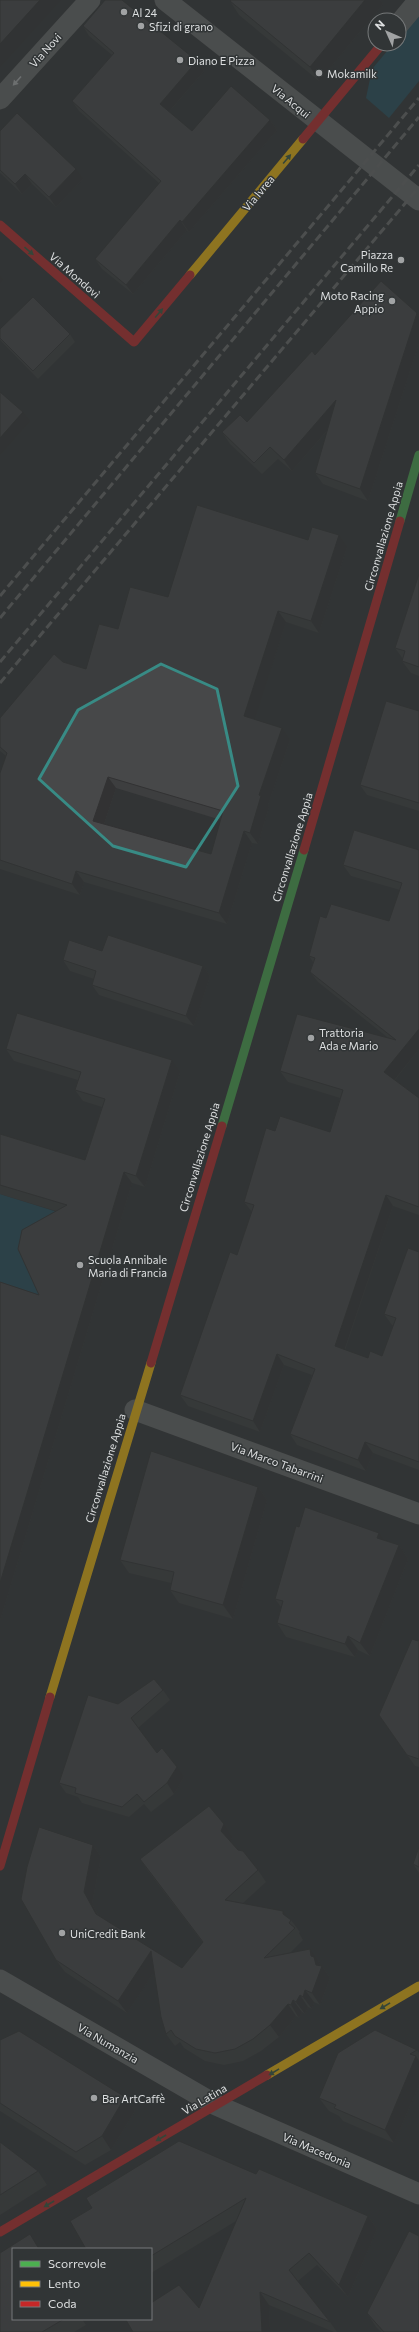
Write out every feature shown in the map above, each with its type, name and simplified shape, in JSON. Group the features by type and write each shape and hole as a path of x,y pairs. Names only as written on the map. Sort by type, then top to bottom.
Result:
{"street":[{"name":"Via Novi","path":"0,99 90,0"},
{"name":"Via Acqui","path":"165,0 325,128 419,200"},
{"path":"407,14 419,0"},
{"name":"Via Ivrea","path":"134,342 325,128 377,52"},
{"name":"Via Mondovì","path":"0,225 134,342"},
{"name":"Circonvallazione Appia","path":"0,1866 366,641 419,455"},
{"name":"Via Marco Tabarrini","path":"135,1410 419,1514"},
{"name":"Via Numanzia","path":"0,1980 216,2106"},
{"name":"Via Latina","path":"0,2232 419,1986"},
{"name":"Via Macedonia","path":"216,2106 419,2194"}],"highlighted area":[{"path":"161,664 217,689 238,786 186,867 113,846 39,779 78,710"}],"shaded area":[{"path":"419,12 419,81 389,118 366,98 372,69 386,52 407,52 407,26"},
{"path":"0,1194 67,1215 41,1304 0,1291"}],"building":[{"path":"0,0 40,0 0,44"},
{"path":"105,0 122,0 197,61 160,104 192,131 231,86 270,120 182,222 180,220 126,285 95,259 161,181 72,101 114,53 83,26"},
{"path":"365,0 310,67 230,1"},
{"path":"17,113 76,169 49,197 25,174 15,184 0,170 0,131"},
{"path":"381,281 417,313 360,489 315,473 336,400 284,460 270,447 254,463 222,432 240,415 247,422 312,351 315,355"},
{"path":"33,297 70,334 33,371 0,338 0,329"},
{"path":"0,392 23,412 0,438"},
{"path":"197,505 308,540 312,527 339,535 311,621 278,611 244,716 282,728 259,795 261,796 250,833 244,831 219,913 76,871 72,884 0,860 0,773 7,753 0,747 0,718 54,654 63,662 86,669 99,624 118,629 130,587 168,597","holes":["108,777 223,811 211,854 93,821"]},
{"path":"419,574 419,667 402,661 405,651 395,648"},
{"path":"386,701 419,711 419,803 360,785"},
{"path":"354,830 419,850 419,1029 384,1072 419,1098 419,1207 386,1195 335,1346 368,1358 370,1351 382,1356 396,1318 384,1314 408,1248 419,1252 419,1462 365,1442 358,1460 290,1434 315,1369 277,1354 253,1421 180,1395 230,1252 237,1255 254,1205 244,1202 266,1128 275,1131 280,1116 330,1132 343,1090 280,1071 297,1014 396,1040 310,972 315,958 309,956 320,916 326,918 331,904 389,921 402,883 343,865"},
{"path":"108,935 203,966 186,1016 92,985 96,971 63,960 69,940 102,951"},
{"path":"17,1013 172,1060 136,1176 124,1172 0,1583 0,1282 39,1295 18,1249 22,1230 67,1205 0,1185 0,1134 85,1160 105,1099 75,1090 81,1072 6,1049"},
{"path":"151,1451 258,1487 223,1605 170,1590 174,1572 120,1560"},
{"path":"305,1507 379,1533 377,1538 399,1545 360,1643 348,1636 345,1644 277,1623 283,1601 275,1599 296,1526 299,1527"},
{"path":"412,1639 418,1641 419,1639 419,1759 407,1755 379,1715"},
{"path":"154,1679 163,1690 131,1718 157,1753 162,1748 177,1767 167,1783 144,1802 137,1794 122,1807 75,1793 76,1788 59,1783 88,1695 118,1704"},
{"path":"209,1806 224,1824 221,1831 238,1850 243,1851 258,1870 225,1900 283,1911 283,1914 291,1920 289,1923 295,1928 264,1958 310,1949 311,1956 314,1957 316,1965 322,1966 312,1993 305,1990 303,1997 300,1995 296,2002 293,2000 291,2005 288,2004 270,2025 253,2039 235,2049 215,2053 196,2049 175,2036 171,2030 166,2034 161,2017 151,1951 118,2001 56,1960 21,1899 27,1867 39,1827 93,1845 84,1892 96,1914 182,1968 203,1942 140,1859"},
{"path":"419,1847 419,1867 413,1864"},
{"path":"375,2030 417,2050 410,2054 416,2056 385,2130 334,2108 336,2105 319,2098 338,2053"},
{"path":"19,2031 125,2097 102,2136 76,2152 0,2103 0,2040"},
{"path":"179,2141 256,2174 259,2169 368,2216 339,2285 309,2253 289,2270 330,2322 260,2292 262,2332 133,2332 126,2320 152,2320 152,2302 179,2285 199,2308 246,2198 152,2255 152,2248 85,2248 70,2221 92,2208 86,2198"},
{"path":"0,2142 38,2171 0,2195"},
{"path":"409,2231 419,2236 419,2332 384,2332 367,2313"},
{"path":"30,2234 38,2248 12,2248 12,2320 62,2320 42,2332 0,2332 0,2253"}],"railway":[{"path":"0,596 419,98"},
{"path":"0,618 419,117"},
{"path":"0,662 419,165"},
{"path":"0,683 419,187"}],"traffic: fast":[{"path":"400,521 419,455"},
{"path":"222,1126 304,850"}],"traffic: slow":[{"path":"190,275 303,139"},
{"path":"50,1697 151,1363"},
{"path":"267,2075 419,1986"}],"traffic: jam":[{"path":"303,139 375,52"},
{"path":"0,225 134,342 190,275"},
{"path":"304,850 400,521"},
{"path":"151,1363 222,1126"},
{"path":"0,1866 50,1697"},
{"path":"0,2232 267,2075"}],"place":[{"name":"Al 24","path":"124,12"},
{"name":"Sfizi di grano","path":"141,26"},
{"name":"Diano E Pizza","path":"180,60"},
{"name":"Mokamilk","path":"319,73"},
{"name":"Piazza Camillo Re","path":"401,260"},
{"name":"Moto Racing Appio","path":"392,301"},
{"name":"Trattoria Ada e Mario","path":"311,1038"},
{"name":"Scuola Annibale Maria di Francia","path":"80,1265"},
{"name":"UniCredit Bank","path":"62,1933"},
{"name":"Bar ArtCaffè","path":"94,2098"}]}
